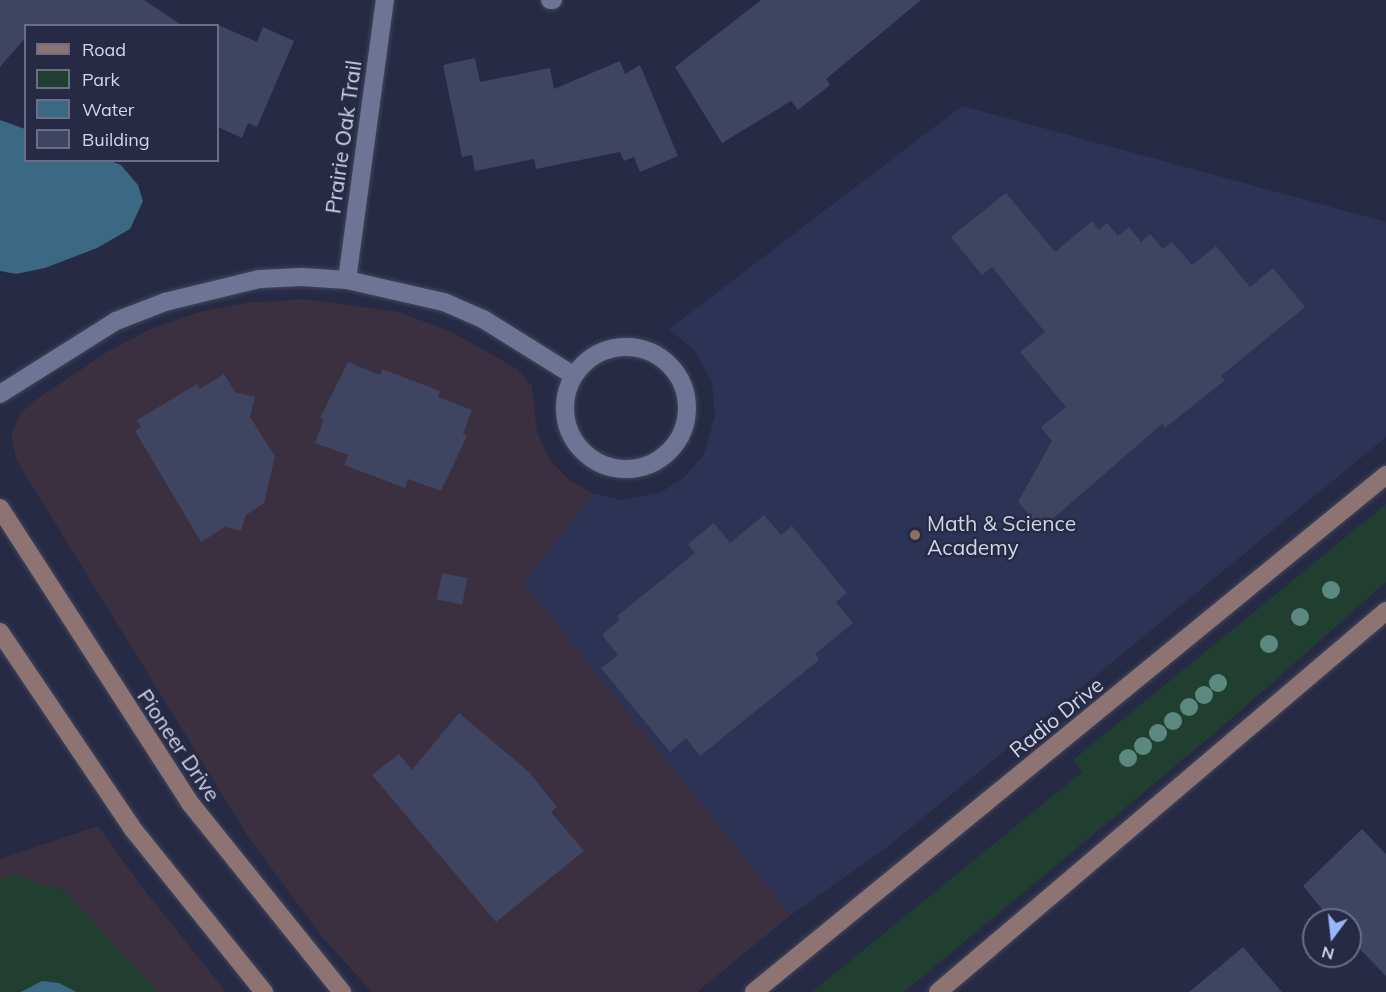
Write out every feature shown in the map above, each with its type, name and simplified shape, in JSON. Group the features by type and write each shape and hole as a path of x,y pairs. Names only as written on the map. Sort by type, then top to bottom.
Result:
{"main road":[{"name":"Radio Drive","path":"754,992 1386,475"},
{"name":"Pioneer Drive","path":"0,508 190,803 342,992"},
{"path":"938,992 1386,611"},
{"path":"0,632 120,812 264,992"}],"street":[{"name":"Prairie Oak Trail","path":"347,280 385,0"},
{"path":"0,394 116,321 165,302 259,279 347,280 444,303 483,320 573,375"},
{"path":"616,348 647,350 665,361 678,376 687,409 675,445 659,459 640,467 623,469 591,458 574,440 564,411 573,375 587,360 616,348"}],"shaded area":[{"name":"Math & Science Academy","path":"962,106 1386,222 1386,437 890,845 791,915 524,583 594,494 623,500 661,492 686,476 704,454 715,417 712,382 695,351 669,329"},
{"path":"305,299 398,312 452,332 517,369 532,386 537,432 549,459 569,480 594,494 524,583 791,915 697,992 372,992 324,939 251,841 17,461 11,436 20,414 34,401 107,352 151,329 199,312 245,303"},
{"path":"98,826 139,883 226,992 0,992 0,859"}],"green space":[{"path":"1386,504 1386,582 1221,728 904,992 812,992 1082,772 1073,760"},
{"path":"16,874 38,884 63,889 158,992 0,992 0,879"}],"water":[{"path":"0,120 24,129 24,162 113,162 121,165 138,185 143,201 130,229 97,248 45,268 16,274 0,271"},
{"path":"42,981 59,983 76,992 21,992"}],"building":[{"path":"0,0 144,0 180,24 24,24 24,39 0,67"},
{"path":"761,0 921,0 826,79 830,85 798,110 791,101 722,143 675,67"},
{"path":"219,25 257,42 263,27 294,41 257,127 248,123 242,138 219,127"},
{"path":"475,58 480,82 550,68 554,89 620,61 625,74 640,65 678,156 640,172 634,157 624,161 620,152 536,169 534,159 475,171 472,155 462,157 443,65"},
{"path":"1006,193 1055,252 1092,221 1099,230 1107,223 1118,236 1129,227 1141,242 1150,234 1163,249 1172,242 1192,265 1216,246 1250,287 1273,268 1305,307 1221,376 1225,380 1165,428 1162,424 1041,529 1018,502 1052,441 1041,427 1066,407 1020,352 1045,332 992,267 982,275 951,237"},
{"path":"348,362 380,375 382,369 440,391 438,397 472,410 463,434 467,436 441,491 408,479 405,488 344,465 348,455 315,443 324,419 320,418"},
{"path":"224,374 235,392 255,397 250,417 275,456 264,503 246,515 241,531 225,527 201,542 135,431 141,427 137,420 197,384 200,389"},
{"path":"764,515 781,535 792,526 847,593 836,602 853,623 815,654 819,660 700,756 686,738 670,752 601,668 618,655 602,635 620,619 617,616 695,553 688,544 714,523 730,543"},
{"path":"442,573 468,578 462,604 437,600"},
{"path":"459,713 529,772 557,807 551,812 584,851 496,922 372,775 399,754 412,770"},
{"path":"1362,829 1386,854 1386,976 1362,951 1362,908 1321,908 1303,886"},
{"path":"1243,947 1282,992 1189,992 1230,958"}],"place":[{"name":"Math & Science Academy","path":"915,535"}]}
